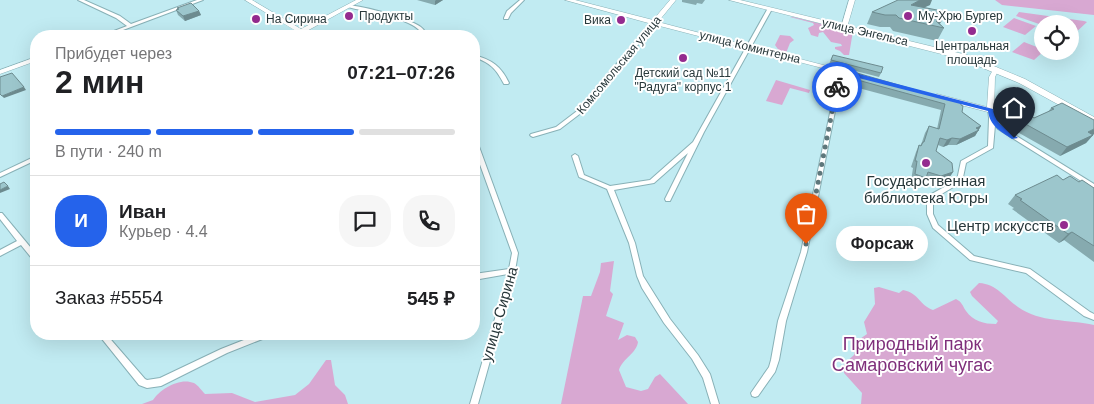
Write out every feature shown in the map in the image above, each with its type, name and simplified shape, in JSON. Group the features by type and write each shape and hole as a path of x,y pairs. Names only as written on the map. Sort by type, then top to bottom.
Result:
{"main road":[{"name":"улица Энгельса","path":"732,0 845,25"},
{"name":"улица Энгельса","path":"744,0 945,51 998,68"},
{"path":"998,68 1094,123"},
{"path":"998,68 1032,83 1094,117"},
{"path":"1034,88 1094,123"}],"street":[{"path":"80,0 118,17 130,26"},
{"path":"119,30 201,0"},
{"path":"248,0 299,30"},
{"path":"306,30 360,0"},
{"path":"506,18 509,12 522,0"},
{"name":"улица Коминтерна","path":"568,0 878,81"},
{"name":"Комсомольская улица","path":"533,135 558,128 574,118 587,105 673,0"},
{"path":"845,25 852,0"},
{"path":"350,6 410,21 422,30"},
{"path":"668,199 696,142 770,9"},
{"path":"480,58 491,62 500,71 506,83"},
{"path":"0,72 30,61"},
{"path":"998,68 992,77 992,132 989,149 969,157 963,162 960,181 930,198 930,214 935,226 972,258 1028,271 1087,314 1094,317"},
{"path":"755,393 772,368 775,360 782,321 804,252 840,71"},
{"path":"931,94 992,114"},
{"path":"992,114 996,125 1094,187"},
{"path":"992,132 997,130 1006,132"},
{"path":"575,156 581,176 610,188 652,182 696,142"},
{"path":"0,175 30,161"},
{"name":"улица Сирина","path":"474,404 515,256 514,245 480,161"},
{"path":"610,188 632,243 640,276 667,321 695,356 707,377 716,404"},
{"path":"0,215 30,252"},
{"path":"0,253 21,242"},
{"path":"480,276 512,271"},
{"path":"107,340 142,382 150,384 168,380 224,351 252,340"}],"green space":[{"path":"995,0 1094,0 1094,15 1002,5"},
{"path":"1019,12 1041,15 1034,15 1034,22 1016,16"},
{"path":"790,17 835,27 842,33 841,29 853,31 849,55 844,55 835,49 835,47 842,46 841,44 831,42 823,32 819,33 818,37 811,35 808,28 814,25 813,23"},
{"path":"1014,18 1034,25 1034,28 1025,35 1003,27"},
{"path":"1079,20 1087,22 1079,29"},
{"path":"780,35 790,36 794,40 790,43 786,53 780,52 775,45"},
{"path":"1024,42 1034,46 1034,60 1012,52"},
{"path":"776,80 810,90 809,93 790,88 782,105 766,101"},
{"path":"614,261 610,291 613,294 606,316 624,323 618,340 627,335 635,337 638,342 635,350 623,362 619,370 626,387 641,391 648,389 655,377 660,374 688,404 561,404 583,296 591,296 600,272 601,263"},
{"name":"Природный парк Самаровский чугас","path":"979,283 996,288 1018,307 1036,316 1094,325 1094,404 861,404 862,393 844,373 844,364 854,355 857,341 867,334 864,322 875,304 874,288 879,287 899,293 903,290 916,296 928,308 933,310 956,299 975,320 996,324 998,321 970,292"},
{"path":"326,360 331,360 335,385 345,395 348,404 142,404 153,400 165,388 183,382 194,383 205,394 232,393 255,402 295,395 309,384"}],"building":[{"path":"898,0 920,0 911,5 937,10 944,17 936,21 944,28 899,18 896,15 872,12"},
{"path":"191,3 199,11 183,16 176,10 179,9 177,8"},
{"path":"833,55 883,67 881,73 831,60"},
{"path":"12,73 24,87 2,96 0,94 0,77"},
{"path":"857,73 961,103 963,106 962,112 981,126 976,128 979,130 960,139 952,138 947,140 940,138 936,151 952,163 953,172 941,176 928,172 926,178 915,174 917,161 915,161 919,145 921,146 924,142 929,126 939,129 945,104 854,79"},
{"path":"1062,103 1094,120 1094,129 1088,132 1093,135 1067,147 1020,121 1031,116 1034,118 1054,109 1051,108"},
{"name":"Центр искусств","path":"1057,175 1063,180 1070,176 1079,182 1082,180 1094,188 1094,246 1072,232 1068,234 1015,195"},
{"path":"4,182 8,186 0,190 0,184"}],"way so far":[{"path":"806,244 837,87"}],"place":[{"name":"Продукты","path":"349,16"},
{"name":"Му-Хрю Бургер","path":"908,16"},
{"name":"На Сирина","path":"256,19"},
{"name":"Вика","path":"621,20"},
{"name":"Центральная площадь","path":"972,31"},
{"name":"Детский сад №11 \"Радуга\" корпус 1","path":"683,58"},
{"name":"Государственная библиотека Югры","path":"926,163"},
{"name":"Центр искусств","path":"1064,225"},
{"name":"Форсаж","path":"806,244"}],"route":[{"path":"837,87 840,71 991,110 992,118 996,125 1014,138"}]}
